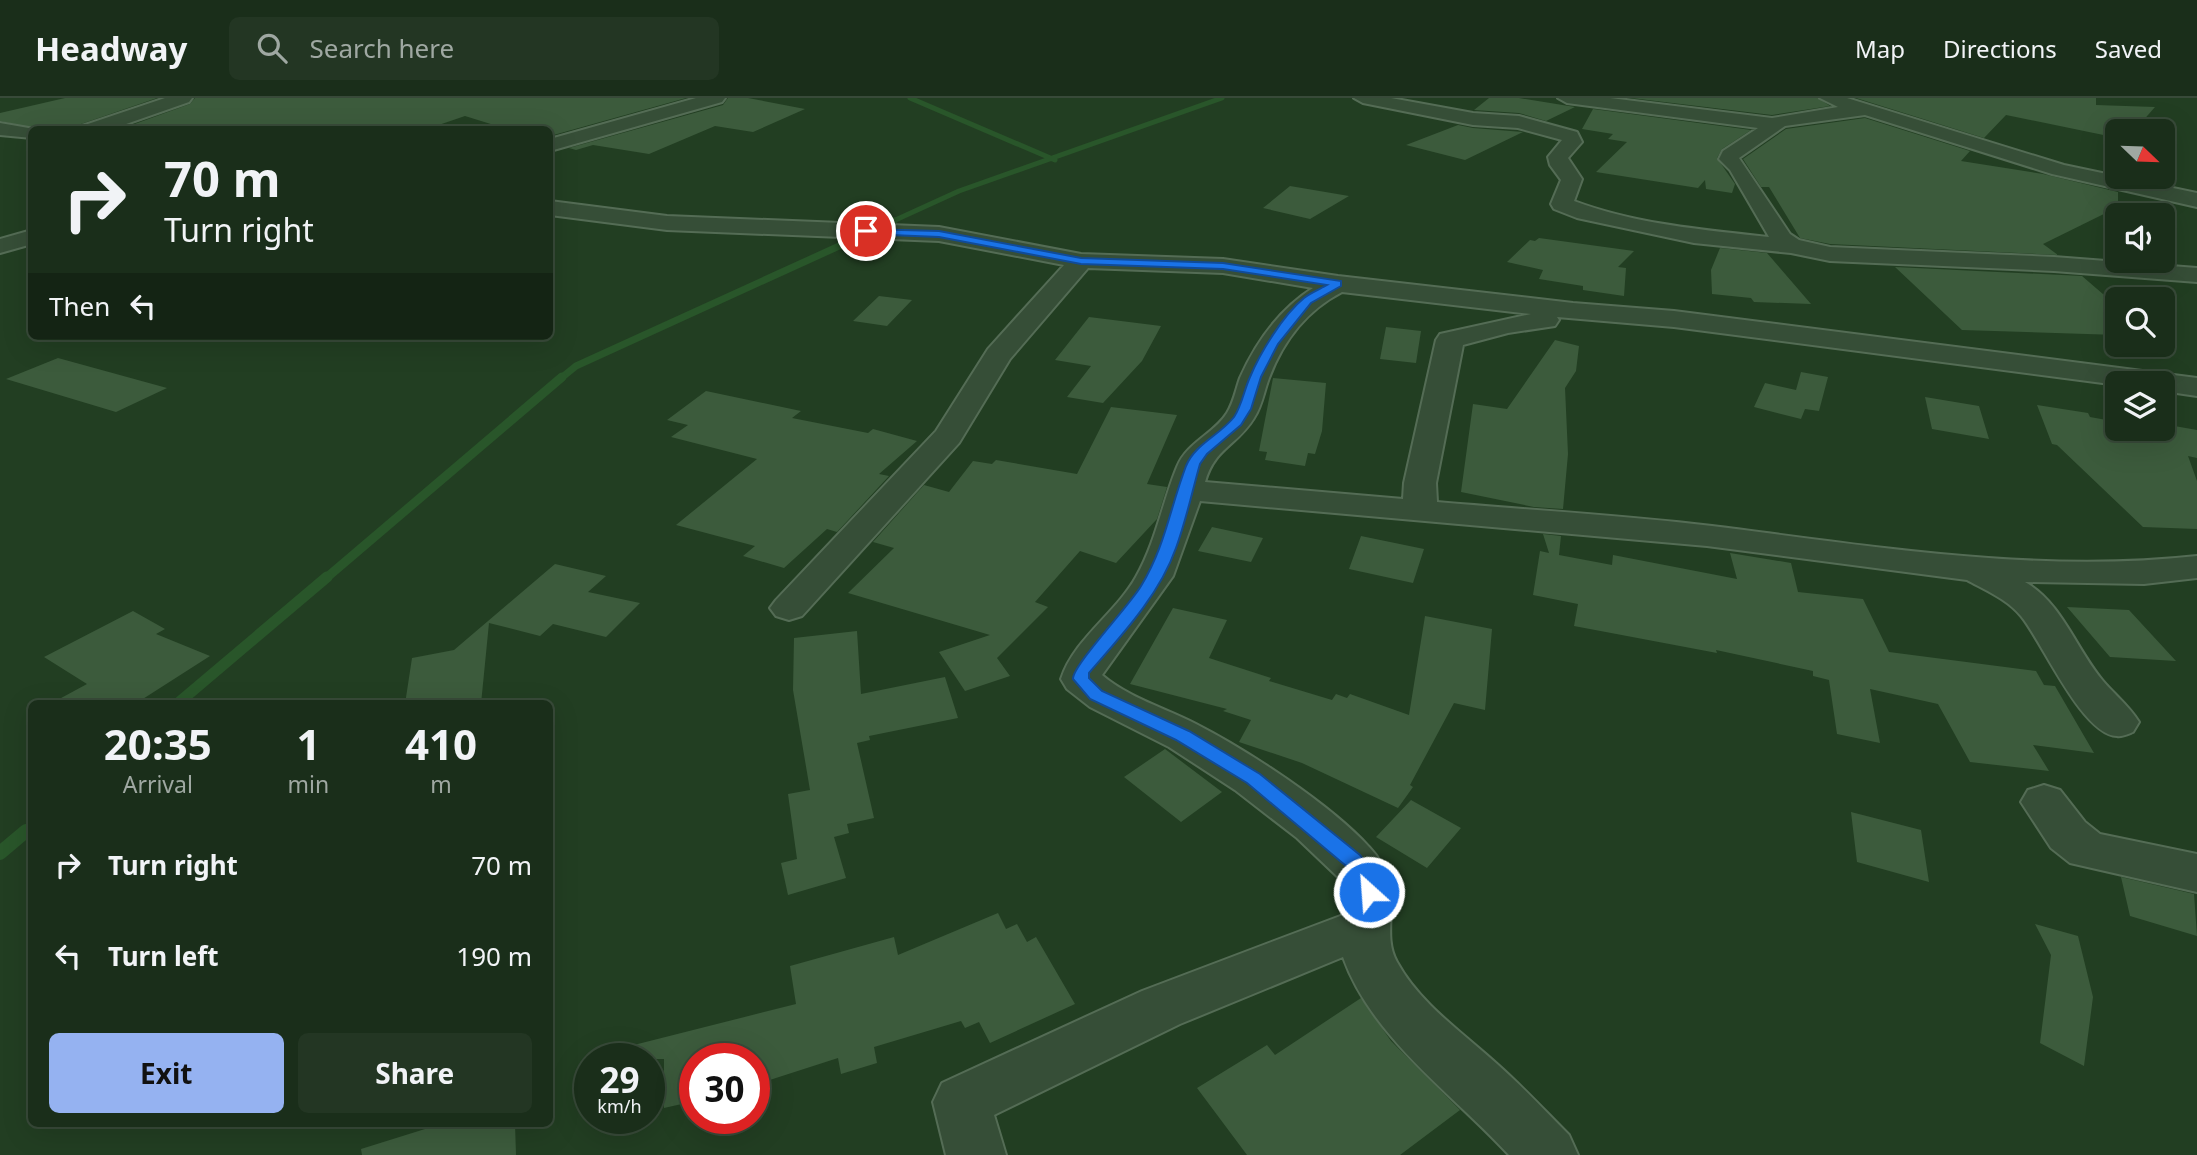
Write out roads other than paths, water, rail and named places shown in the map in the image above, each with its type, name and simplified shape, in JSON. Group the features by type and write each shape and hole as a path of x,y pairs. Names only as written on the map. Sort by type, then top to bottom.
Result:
{"street":[{"path":"101,126 183,98"},
{"path":"553,144 716,98"},
{"path":"1363,98 1473,119 1523,115 1572,139 1558,157 1560,165 1572,179 1561,200 1572,209 1693,236 1791,246 1830,254 2054,264 2197,275"},
{"path":"1567,98 1774,124 1823,117 1847,110 1876,112 1908,102"},
{"path":"1829,98 2059,170 2197,200"},
{"path":"1774,124 1734,152 1729,159 1738,167 1780,238 1791,246"},
{"path":"0,129 28,132"},
{"path":"553,208 667,223 939,234 1081,261 1223,266 1338,284 1687,321 2197,387"},
{"path":"0,246 28,238"},
{"path":"789,608 948,436 998,355 1081,261"},
{"path":"1338,284 1307,300 1291,317 1255,377 1245,409 1236,422 1202,451 1193,464 1188,490 1169,550 1148,589 1121,626 1080,672 1081,679 1096,695 1182,735 1253,778 1328,837 1365,875 1369,892 1366,942 1374,971 1411,1021 1548,1155"},
{"path":"1420,512 1420,483 1450,340 1507,325 1597,313"},
{"path":"1188,490 1707,536 1977,570 2144,573 2197,567"},
{"path":"1977,570 2016,592 2035,608 2087,689 2118,722"},
{"path":"2044,802 2068,835 2087,850 2197,873"},
{"path":"976,1155 962,1102 1051,1056 1281,956 1367,927"}],"waterway":[{"path":"910,98 1051,158"},
{"path":"1051,158 1222,98"},
{"path":"891,222 959,191 1051,158"},
{"path":"1051,158 1055,160"},
{"path":"560,379 576,366 894,221"},
{"path":"325,579 562,377"},
{"path":"182,700 327,577"},
{"path":"24,833 28,830"},
{"path":"0,853 26,831"}]}
